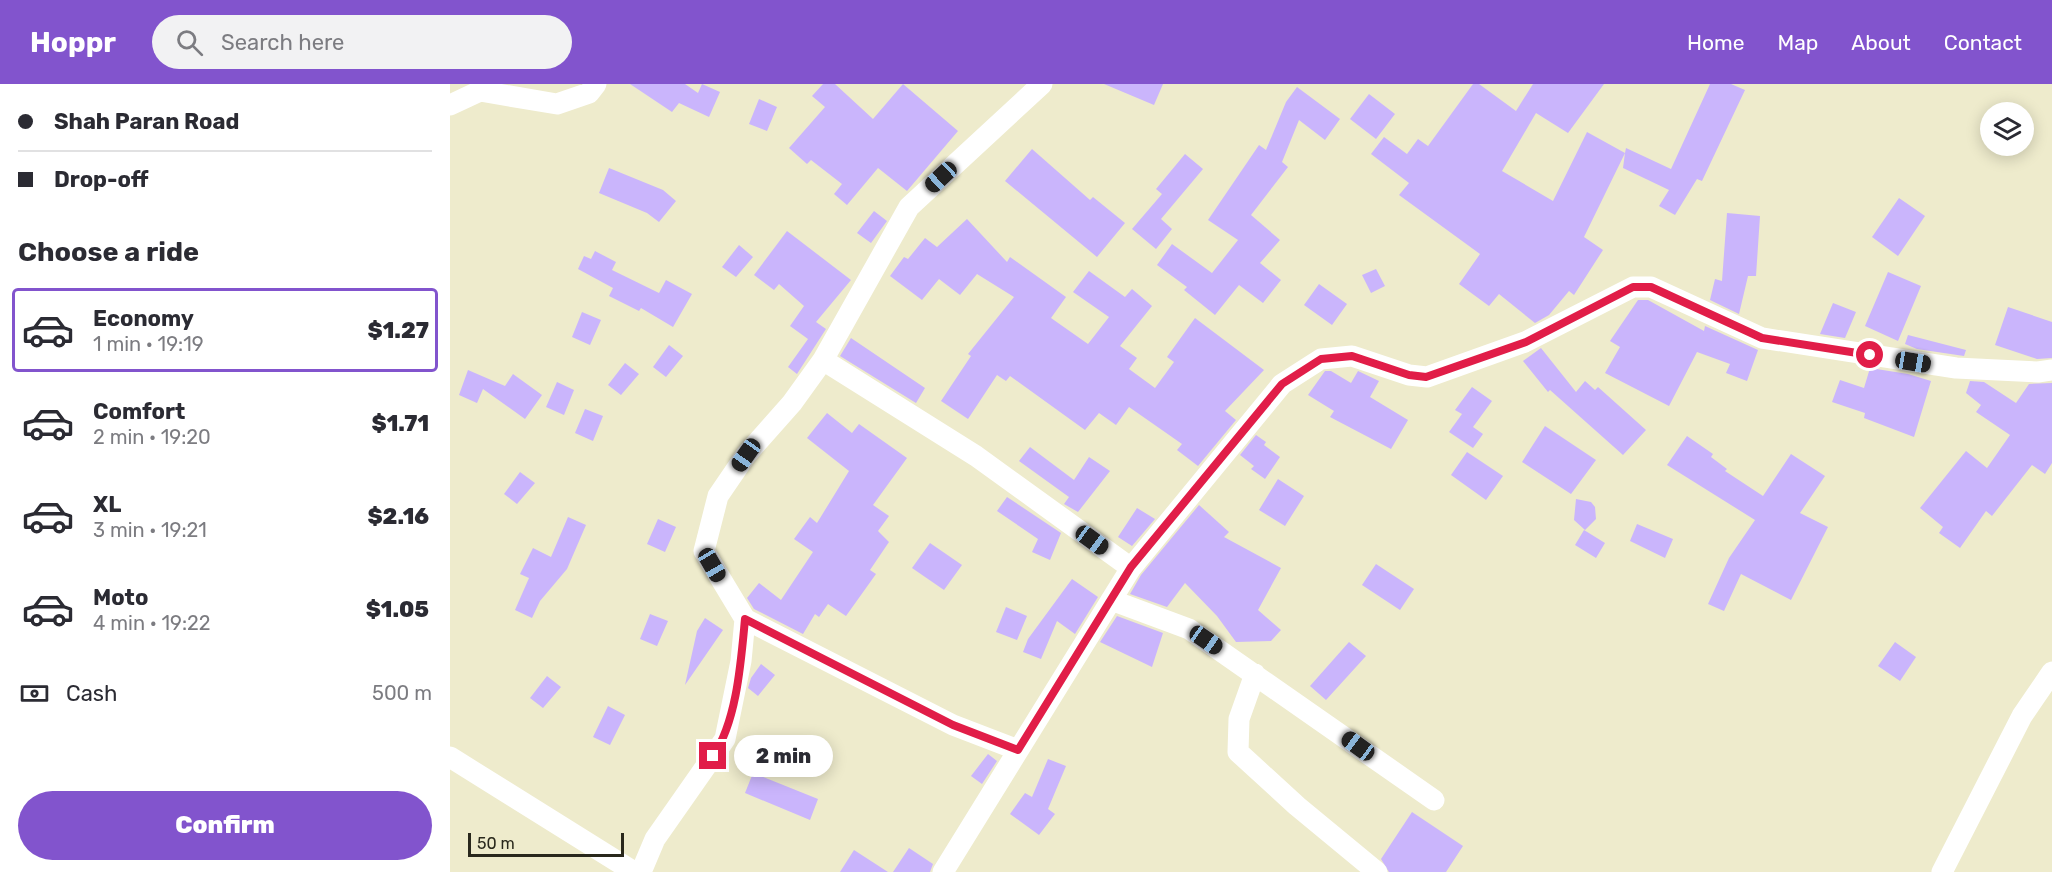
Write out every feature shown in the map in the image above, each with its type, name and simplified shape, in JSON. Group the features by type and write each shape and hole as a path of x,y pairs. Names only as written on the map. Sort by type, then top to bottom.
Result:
{"street":[{"path":"450,105 480,91 557,104 588,93 596,84"},
{"path":"1018,750 953,725 745,619 704,551 718,496 746,455 792,403 823,360 909,207 1042,84"},
{"path":"943,872 1131,567 1282,384 1321,359 1352,356 1409,375 1426,377 1526,342 1633,287 1651,287 1762,338 1956,368 2038,372 2052,370"},
{"path":"823,360 976,456 1131,567"},
{"path":"1111,600 1189,629 1434,800"},
{"path":"641,872 655,839 725,739 741,661 745,619"},
{"path":"1942,872 2022,716 2052,672"},
{"path":"1255,674 1239,719 1238,752 1297,806 1377,872"},
{"path":"450,757 634,872"}],"building":[{"path":"630,84 685,84 698,93 702,84 720,92 709,117 679,103 672,112"},
{"path":"823,84 835,84 873,119 903,84 958,131 907,191 878,168 847,205 834,194 842,184 811,160 807,164 789,148 825,107 812,96"},
{"path":"1104,84 1163,84 1154,105"},
{"path":"1473,84 1479,84 1516,111 1533,84 1604,84 1568,133 1536,113 1502,171 1553,201 1587,132 1625,153 1584,237 1603,250 1574,295 1569,291 1549,315 1535,323 1499,294 1489,306 1459,284 1480,254 1399,195 1409,183 1371,154 1384,137 1407,154 1418,139 1428,146"},
{"path":"1710,84 1731,84 1745,90 1702,181 1697,179 1675,215 1659,206 1669,190 1623,168 1626,148 1671,169"},
{"path":"1297,87 1340,119 1325,140 1299,120 1282,162 1288,167 1251,215 1280,240 1260,263 1281,280 1263,303 1239,285 1215,315 1184,290 1187,287 1157,265 1172,244 1212,273 1238,240 1208,220 1259,145 1266,150 1286,102"},
{"path":"1369,94 1395,114 1376,139 1350,119"},
{"path":"759,99 777,107 767,131 749,124"},
{"path":"1032,149 1090,200 1093,197 1125,223 1097,257 1005,181"},
{"path":"1185,154 1203,169 1161,219 1172,229 1156,249 1132,229 1162,194 1156,189"},
{"path":"609,168 663,190 676,201 659,222 647,213 599,193"},
{"path":"1899,198 1925,216 1898,256 1872,237"},
{"path":"874,211 887,221 871,243 857,233"},
{"path":"1727,213 1760,216 1756,276 1748,276 1739,314 1710,300 1715,279 1722,281"},
{"path":"967,219 1007,262 1010,257 1066,297 1051,318 1088,344 1109,317 1073,292 1089,271 1125,297 1132,289 1152,306 1120,346 1137,358 1129,369 1155,388 1174,362 1167,357 1195,318 1264,370 1225,411 1236,420 1198,466 1177,450 1182,444 1129,407 1116,425 1099,413 1085,430 1010,376 1006,381 997,375 968,419 941,401 971,356 968,354 1014,297 977,274 960,295 939,279 922,300 890,276 904,257 908,259 925,238 937,247"},
{"path":"787,231 851,280 816,322 826,329 797,374 788,367 808,339 790,326 804,306 779,284 774,290 754,275"},
{"path":"739,245 753,257 736,277 722,267"},
{"path":"595,251 616,262 612,270 659,293 666,280 692,294 673,327 641,308 639,311 609,296 613,288 578,269 584,256 591,259"},
{"path":"1376,269 1385,286 1371,293 1362,275"},
{"path":"1888,272 1921,286 1898,341 1865,326"},
{"path":"1319,284 1347,304 1332,325 1304,305"},
{"path":"1638,300 1648,300 1704,331 1705,326 1758,350 1747,381 1726,373 1730,364 1697,352 1669,406 1605,373 1620,347 1610,341"},
{"path":"1833,303 1856,312 1845,338 1820,334"},
{"path":"2008,307 2052,322 2052,358 2037,359 1995,345"},
{"path":"582,312 601,320 590,345 572,337"},
{"path":"1908,335 1966,350 1964,356 1917,349 1905,344"},
{"path":"851,338 925,388 916,403 840,356"},
{"path":"669,345 683,356 666,377 653,367"},
{"path":"1541,348 1576,392 1585,381 1595,390 1598,387 1646,430 1623,455 1550,390 1548,392 1523,361"},
{"path":"625,363 639,374 621,395 608,385"},
{"path":"1870,368 1908,374 1931,381 1914,437 1864,418 1865,413 1832,402 1840,380 1864,388"},
{"path":"468,370 505,386 513,374 542,395 525,419 483,389 477,403 459,395"},
{"path":"1325,371 1331,371 1351,383 1358,371 1379,381 1370,397 1408,420 1391,449 1330,417 1334,411 1308,395"},
{"path":"1970,381 1984,382 2016,403 2029,384 2052,383 2052,463 2045,474 2032,465 1992,516 1986,511 1960,548 1939,533 1943,527 1920,508 1966,451 1987,468 2010,435 1976,412 1981,405 1966,393"},
{"path":"557,382 574,390 564,415 546,407"},
{"path":"1472,387 1492,401 1473,427 1483,434 1473,448 1449,432 1462,414 1455,410"},
{"path":"585,409 603,416 593,441 575,433"},
{"path":"827,413 852,433 859,424 907,458 873,505 889,516 878,531 889,542 870,570 876,574 846,616 828,604 819,617 815,614 803,634 754,609 747,598 759,583 781,600 813,552 794,539 810,517 817,523 849,471 807,438"},
{"path":"1545,426 1596,460 1571,494 1522,462"},
{"path":"1256,435 1266,442 1264,445 1280,457 1265,479 1251,469 1254,466 1240,455"},
{"path":"1687,436 1713,454 1711,457 1727,469 1725,471 1763,496 1791,454 1825,476 1800,513 1828,527 1791,600 1741,574 1724,611 1708,604 1729,558 1755,520 1667,465"},
{"path":"1030,447 1074,480 1089,457 1110,471 1078,512 1064,504 1069,497 1019,461"},
{"path":"1467,452 1503,476 1486,500 1451,475"},
{"path":"520,472 535,483 517,504 504,494"},
{"path":"1278,479 1304,496 1285,526 1259,510"},
{"path":"1007,497 1061,533 1050,560 1032,552 1038,539 997,511"},
{"path":"1576,499 1591,502 1595,507 1596,519 1585,530 1574,520"},
{"path":"1199,505 1229,532 1224,537 1281,568 1258,610 1281,630 1271,641 1236,642 1217,616 1185,583 1167,607 1130,594 1141,575"},
{"path":"1137,508 1155,519 1132,546 1118,537"},
{"path":"568,517 586,525 567,569 540,601 532,618 515,610 529,578 520,574 533,548 551,557"},
{"path":"658,519 676,527 665,552 647,544"},
{"path":"1637,524 1673,539 1665,558 1630,541"},
{"path":"1584,530 1605,543 1596,558 1575,545"},
{"path":"930,543 962,565 944,590 912,568"},
{"path":"1376,564 1414,589 1400,610 1362,585"},
{"path":"1072,579 1098,597 1075,634 1057,621 1041,659 1023,652 1028,639"},
{"path":"1006,607 1027,616 1017,640 996,632"},
{"path":"650,614 668,621 657,646 640,639"},
{"path":"1117,616 1163,633 1152,667 1100,642"},
{"path":"705,618 723,630 685,685 697,631"},
{"path":"1349,642 1366,656 1326,700 1310,686"},
{"path":"1895,642 1916,657 1900,681 1878,666"},
{"path":"761,664 775,675 758,696 748,688 751,678"},
{"path":"547,676 561,687 543,708 530,698"},
{"path":"608,706 625,715 610,745 593,737"},
{"path":"988,754 997,761 982,784 971,776"},
{"path":"1048,759 1066,766 1048,809 1055,814 1039,835 1010,814 1025,793 1032,797"},
{"path":"753,773 818,799 810,820 745,793"},
{"path":"1412,812 1463,846 1446,872 1389,872 1381,859"},
{"path":"909,848 933,864 930,872 893,872"},
{"path":"854,850 888,872 840,872"}],"route":[{"path":"713,756 725,739 741,661 745,619 953,725 1018,750 1131,567 1254,414 1282,384 1321,359 1352,356 1409,375 1426,377 1526,342 1633,287 1651,287 1762,338 1870,355"}]}
